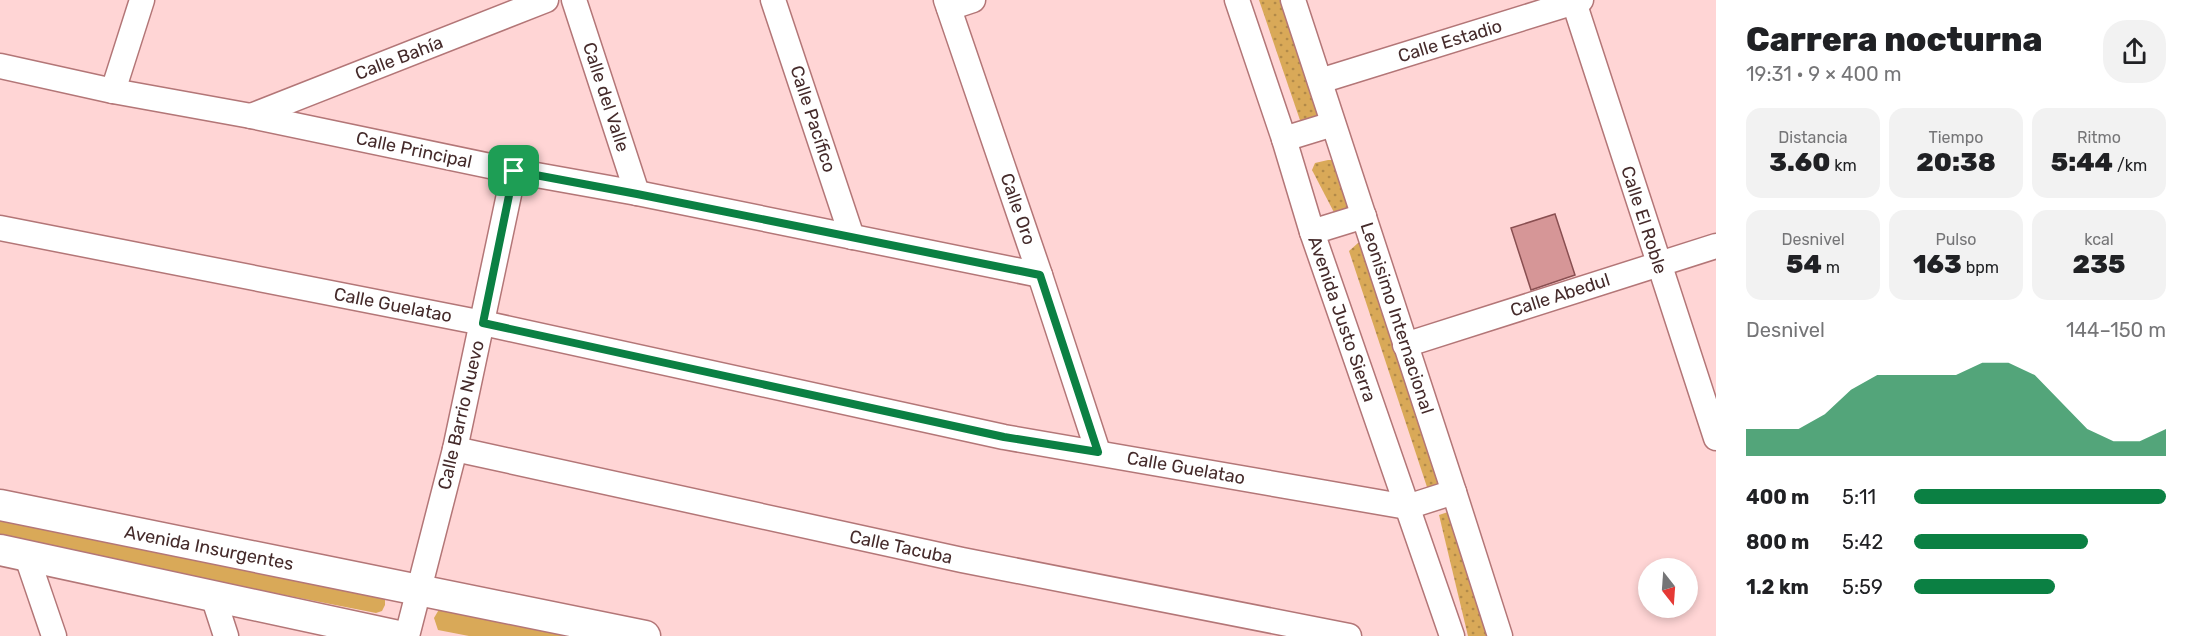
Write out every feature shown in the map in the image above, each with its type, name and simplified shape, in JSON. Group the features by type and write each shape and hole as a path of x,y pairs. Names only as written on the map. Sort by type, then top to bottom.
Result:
{"main road":[{"name":"Avenida Insurgentes","path":"0,505 245,556 418,588 645,636"},
{"path":"14,554 399,636"}],"street":[{"path":"113,90 142,0"},
{"name":"Calle Bahía","path":"251,116 546,0"},
{"name":"Calle del Valle","path":"574,0 637,194"},
{"name":"Calle Pacífico","path":"773,0 852,237"},
{"path":"948,4 973,0"},
{"name":"Avenida Justo Sierra","path":"1237,0 1312,231 1452,636"},
{"name":"Leonisimo Internacional","path":"1293,0 1500,636"},
{"name":"Calle Estadio","path":"1320,81 1577,1"},
{"name":"Calle El Roble","path":"1577,1 1716,438"},
{"name":"Calle Oro","path":"948,4 1098,452"},
{"name":"Calle Principal","path":"0,66 1040,275"},
{"path":"1284,139 1333,124"},
{"name":"Calle Barrio Nuevo","path":"418,588 455,449 514,171"},
{"path":"1312,231 1364,216"},
{"name":"Calle Guelatao","path":"0,228 483,323 1004,437 1407,507 1454,492"},
{"name":"Calle Abedul","path":"1404,345 1716,246"},
{"name":"Calle Tacuba","path":"455,449 951,558 1349,636"},
{"path":"14,554 54,636"},
{"path":"407,636 418,588"},
{"path":"213,596 226,636"}],"shaded area":[{"path":"1259,0 1287,0 1326,118 1303,129"},
{"path":"1340,160 1361,203 1339,222 1312,170 1315,163"},
{"path":"1358,243 1370,244 1449,480 1439,488 1427,487 1349,251"},
{"path":"1448,512 1499,636 1468,636 1439,515"},
{"path":"0,519 385,596 385,605 382,611 376,613 0,539"},
{"path":"441,606 582,636 469,636 438,630 434,618"}],"building":[{"path":"1555,214 1575,275 1531,290 1511,228"}],"route":[{"path":"514,171 1040,275 1098,452 1004,437 483,323 514,171"}]}
